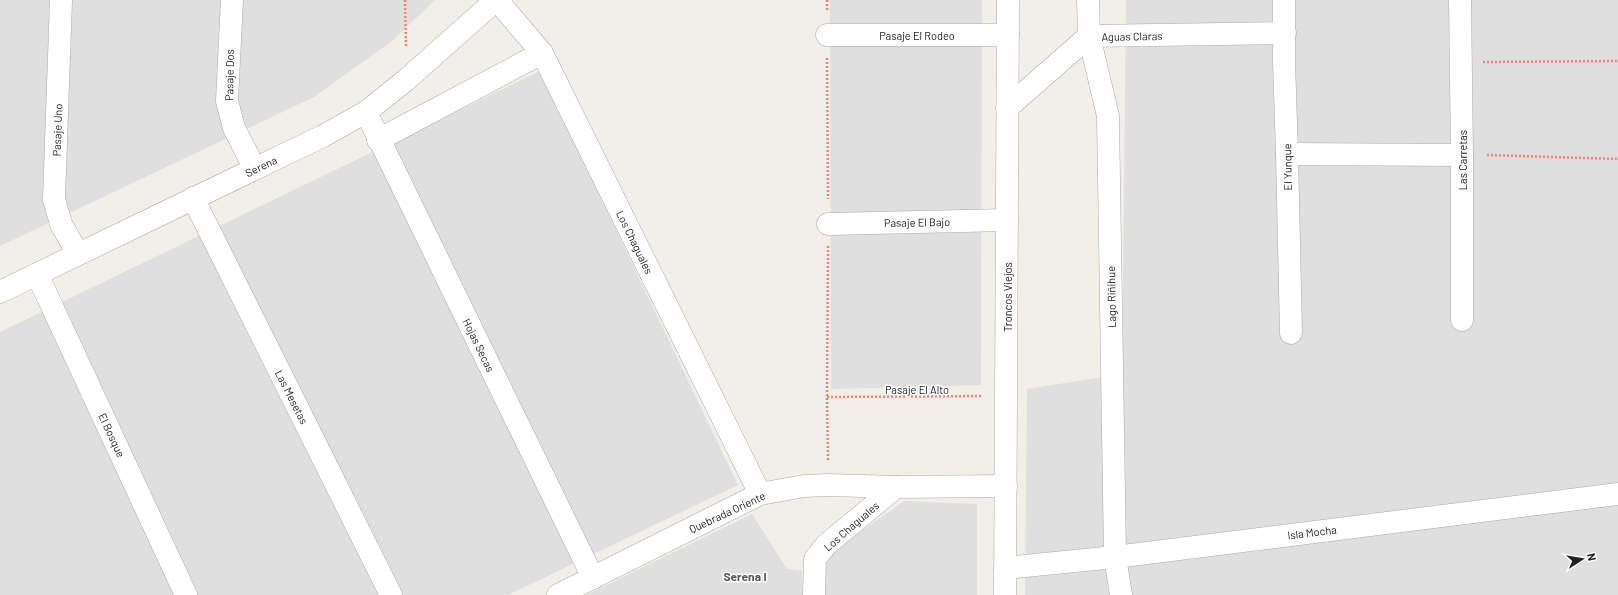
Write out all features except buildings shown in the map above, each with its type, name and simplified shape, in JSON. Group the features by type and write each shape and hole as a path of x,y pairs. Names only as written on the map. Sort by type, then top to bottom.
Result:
{"street":[{"name":"Pasaje Uno","path":"61,0 54,199 60,224 78,254"},
{"name":"Pasaje Dos","path":"232,0 227,101 234,128 255,169"},
{"name":"Troncos Viejos","path":"1005,595 1008,0"},
{"name":"Lago Riñihue","path":"1088,0 1089,36 1108,116 1115,557 1121,595"},
{"name":"El Yunque","path":"1284,0 1284,61 1291,333"},
{"name":"Las Carretas","path":"1460,0 1462,320"},
{"name":"Serena","path":"0,292 323,136 366,112 406,80 490,2"},
{"name":"Los Chaguales","path":"490,2 542,53 760,494"},
{"name":"Aguas Claras","path":"1007,108 1089,36 1285,33"},
{"name":"Pasaje El Rodeo","path":"827,35 1008,35"},
{"path":"378,140 542,53"},
{"name":"Hojas Secas","path":"366,112 378,140 593,578"},
{"path":"1287,154 1462,155"},
{"name":"Las Mesetas","path":"193,198 391,595"},
{"name":"Pasaje El Bajo","path":"828,224 1007,220"},
{"name":"El Bosque","path":"37,274 186,595"},
{"name":"Quebrada Oriente","path":"558,595 760,494 804,486 829,485 896,487 1006,486"},
{"name":"Los Chaguales","path":"814,595 815,559 826,545 896,487"},
{"name":"Isla Mocha","path":"1005,568 1115,557 1618,494"}],"path":[{"path":"405,0 406,80"},
{"path":"1461,62 1618,61"},
{"path":"1462,155 1618,159"},
{"name":"Pasaje El Alto","path":"827,398 1006,396"}],"shaded area":[{"path":"0,0 435,0 392,41 314,97 0,246"},
{"path":"830,0 982,0 981,385 831,389"},
{"path":"1126,0 1618,0 1618,595 1025,595 1027,389 1122,374"},
{"path":"540,71 738,485 508,595 0,595 0,332"},
{"path":"904,501 977,504 977,595 825,595 826,556"},
{"path":"752,514 787,569 802,571 803,595 586,595"}],"district":[{"name":"Serena I","path":"745,576"}]}
